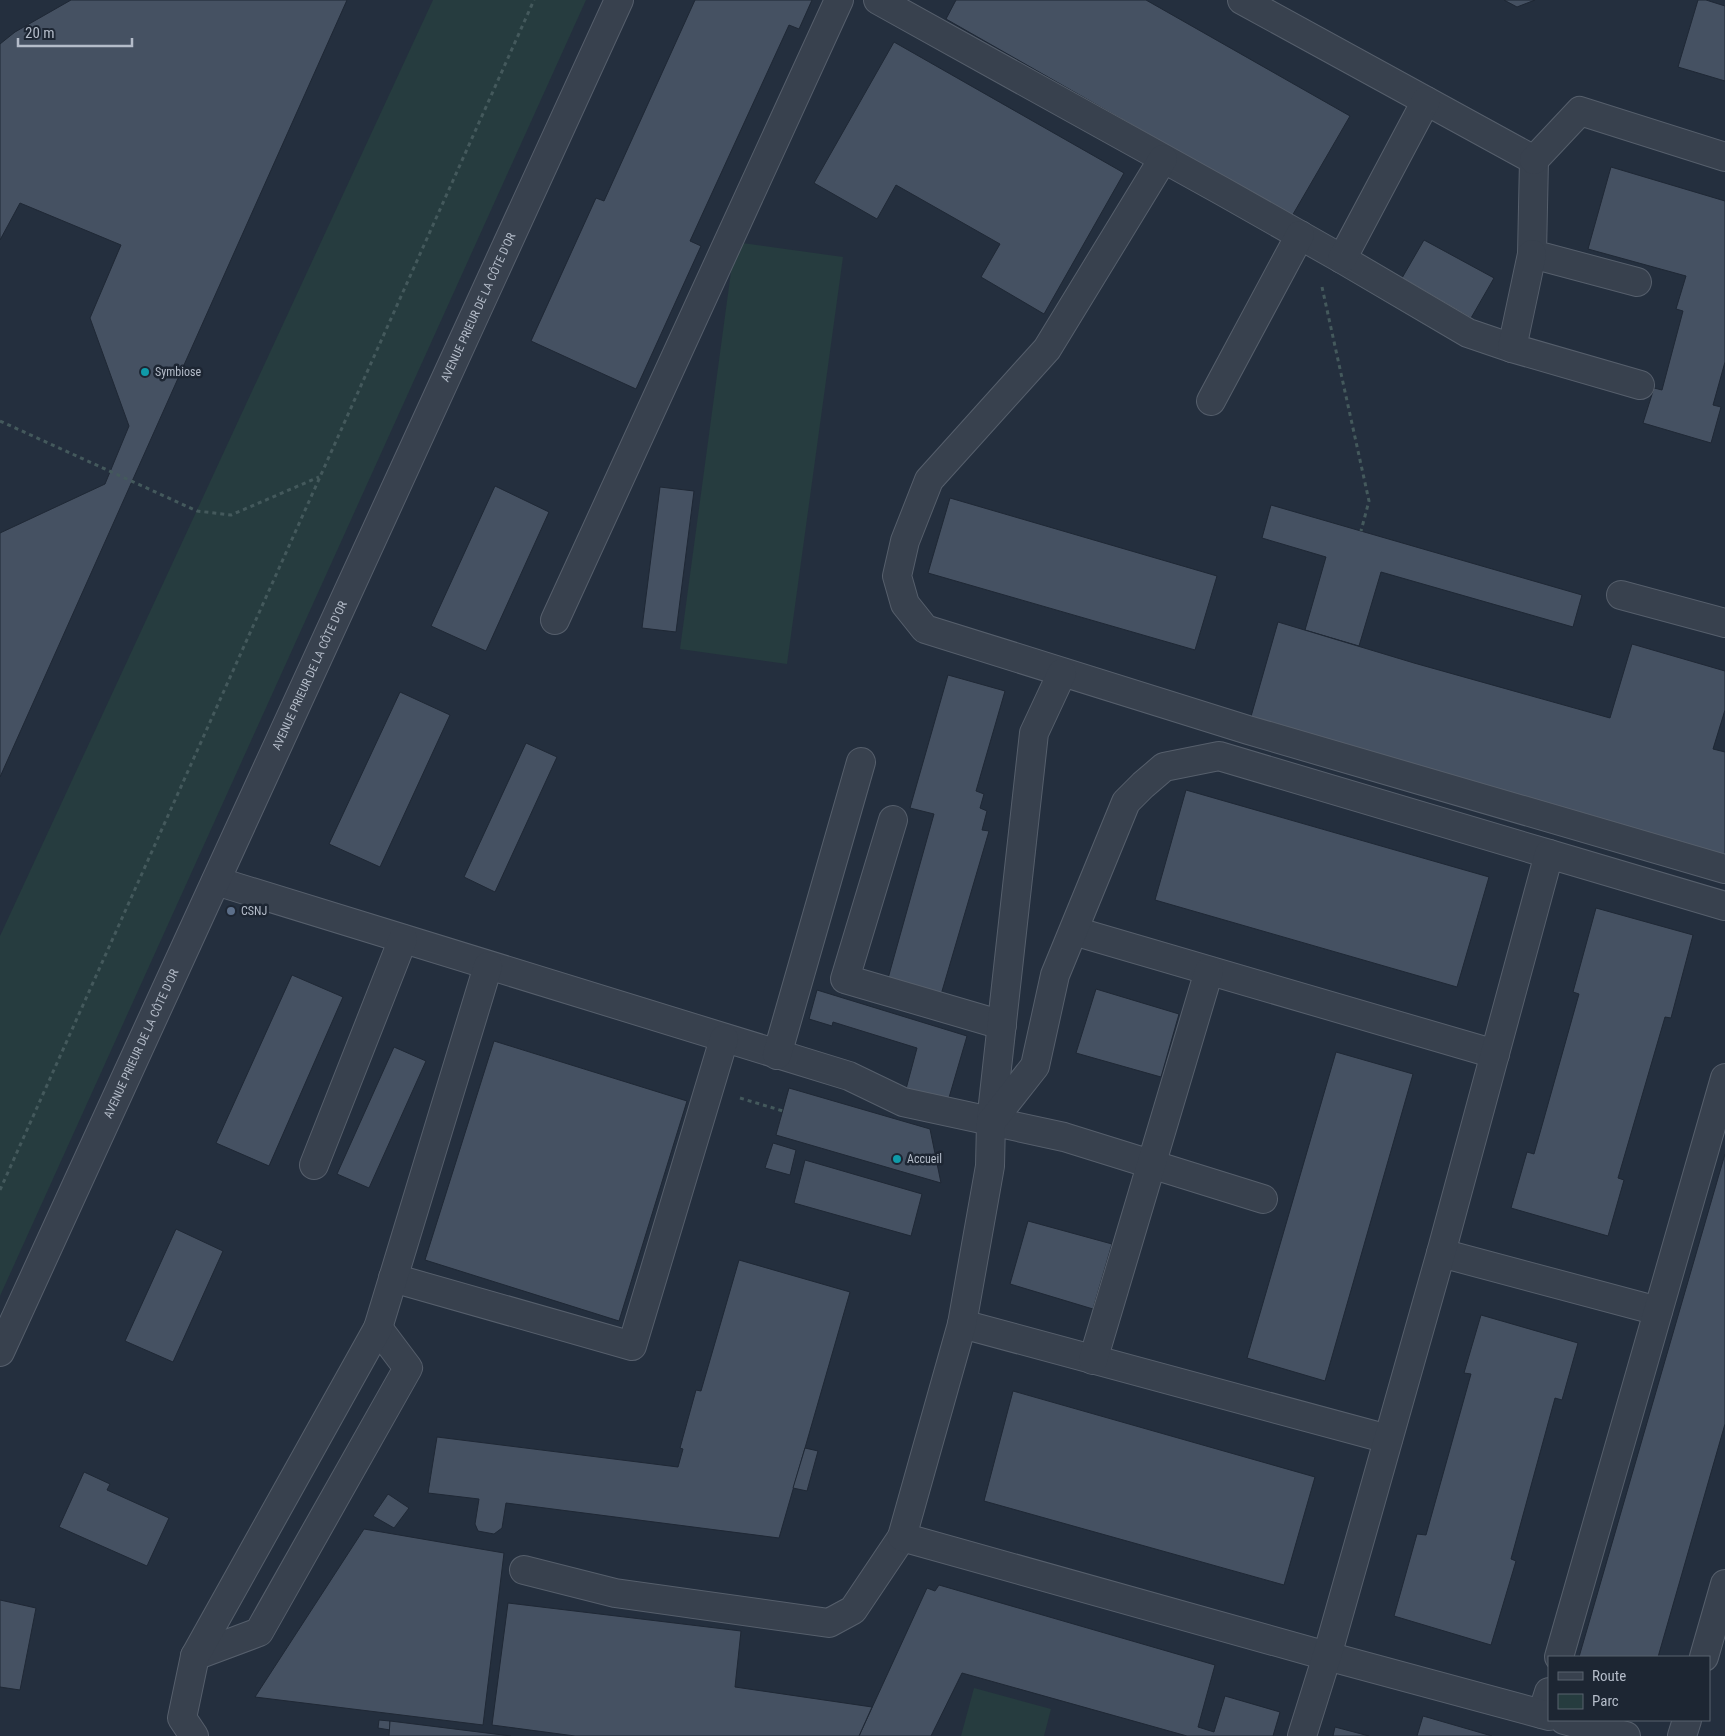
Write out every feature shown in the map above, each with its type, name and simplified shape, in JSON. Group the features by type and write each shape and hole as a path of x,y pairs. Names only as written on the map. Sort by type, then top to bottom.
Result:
{"street":[{"name":"AVENUE PRIEUR DE LA CÔTE D'OR","path":"0,1352 619,0"},
{"path":"555,620 838,0"},
{"path":"878,0 919,10 1163,158 1295,244 1342,259 1468,333 1512,348 1640,385"},
{"path":"1242,0 1534,160"},
{"path":"1342,259 1426,101"},
{"path":"1512,348 1532,254 1534,160 1580,111 1725,157"},
{"path":"1163,158 1047,349 929,480 905,542 897,576 905,604 925,629 1248,730 1725,869"},
{"path":"1211,401 1295,244"},
{"path":"1532,254 1637,282"},
{"path":"1621,595 1725,623"},
{"path":"524,1570 615,1593 829,1623 853,1610 902,1537 962,1324 990,1166 991,1122 1034,733 1062,673"},
{"path":"991,1122 1035,1066 1055,975 1126,802 1164,767 1219,756 1725,906"},
{"path":"777,1055 861,762"},
{"path":"893,820 845,978 1002,1025"},
{"path":"1302,1736 1327,1656 1441,1253 1549,854"},
{"path":"216,881 849,1076 904,1102 1064,1137 1263,1199"},
{"path":"1074,930 1495,1054"},
{"path":"314,1165 403,939"},
{"path":"194,1736 182,1718 195,1656 378,1328 488,966"},
{"path":"1093,1360 1209,971"},
{"path":"393,1278 632,1346 724,1039"},
{"path":"1559,1656 1725,1078"},
{"path":"1441,1253 1658,1311"},
{"path":"962,1324 1388,1439"},
{"path":"195,1656 259,1632 408,1368 378,1328"},
{"path":"902,1537 1327,1656 1548,1709"},
{"path":"1704,1656 1725,1584"},
{"path":"1583,1721 1626,1736"},
{"path":"1682,1736 1687,1721"}],"path":[{"path":"0,1190 534,0"},
{"path":"1295,244 1318,269 1369,500 1361,531"},
{"path":"0,421 197,511 231,515 320,476"}],"green space":[{"path":"433,0 586,0 0,1296 0,936"},
{"path":"735,242 843,257 787,664 680,649"},
{"path":"974,1688 1051,1709 1044,1736 961,1736"}],"building":[{"name":"Symbiose","path":"71,0 347,0 0,777 0,533 105,484 129,426 90,318 121,245 20,203 0,240 0,44 15,32"},
{"path":"695,0 812,0 799,29 789,25 690,241 701,246 636,389 531,341 596,198 604,201"},
{"path":"956,0 1146,0 1350,116 1292,216 946,19"},
{"path":"1504,0 1535,0 1517,7"},
{"path":"1698,0 1706,0 1725,6 1725,81 1678,67"},
{"path":"894,42 1124,173 1044,314 981,277 1000,244 896,185 877,219 814,183"},
{"path":"1611,167 1725,201 1725,362 1713,405 1721,407 1711,443 1643,423 1654,388 1662,390 1683,311 1676,309 1686,276 1588,249"},
{"path":"1424,240 1494,278 1471,318 1402,278"},
{"path":"495,486 549,512 486,651 431,626"},
{"path":"660,487 694,491 676,632 642,628"},
{"path":"950,498 1217,576 1195,650 928,573"},
{"path":"1271,505 1582,595 1573,627 1381,572 1359,646 1305,630 1326,557 1262,538"},
{"path":"1278,622 1414,663 1610,718 1632,644 1725,671 1725,710 1713,749 1725,752 1725,857 1250,720"},
{"path":"948,675 1005,691 976,791 984,794 980,808 987,811 982,830 989,831 940,998 887,982 934,814 910,808"},
{"path":"400,692 450,715 380,867 329,844"},
{"path":"526,743 557,757 495,892 464,877"},
{"path":"1186,790 1489,877 1457,987 1155,900"},
{"path":"1596,908 1693,935 1671,1018 1665,1017 1618,1178 1624,1180 1608,1236 1511,1208 1527,1152 1534,1154 1579,994 1573,992"},
{"path":"292,975 343,997 269,1166 216,1143"},
{"path":"1096,989 1179,1014 1161,1077 1076,1053"},
{"path":"817,990 967,1036 948,1101 906,1089 917,1048 833,1022 832,1026 809,1019"},
{"path":"494,1041 687,1101 619,1321 425,1260"},
{"path":"394,1047 426,1061 369,1188 337,1174"},
{"path":"1336,1052 1413,1074 1325,1381 1247,1358"},
{"name":"Accueil","path":"789,1088 930,1129 941,1183 776,1135"},
{"path":"773,1143 796,1150 790,1175 765,1168"},
{"path":"1725,1154 1725,1424 1658,1656 1579,1656"},
{"path":"805,1160 922,1194 911,1236 794,1203"},
{"path":"1028,1221 1112,1244 1093,1309 1010,1284"},
{"path":"176,1229 223,1251 173,1362 125,1341"},
{"path":"739,1260 850,1292 779,1538 506,1503 502,1528 494,1534 478,1531 475,1524 479,1499 428,1493 437,1437 678,1467 683,1449 680,1448 696,1390 701,1391"},
{"path":"1481,1315 1578,1343 1562,1400 1555,1398 1511,1559 1516,1561 1491,1645 1394,1616 1417,1534 1426,1535 1471,1374 1464,1373"},
{"path":"1013,1391 1315,1477 1284,1585 984,1501"},
{"path":"805,1448 818,1451 807,1491 793,1488"},
{"path":"84,1472 110,1484 107,1490 169,1518 147,1566 59,1527"},
{"path":"388,1494 409,1508 394,1528 373,1516"},
{"path":"364,1529 504,1553 483,1725 255,1697"},
{"path":"939,1585 1215,1665 1198,1727 1214,1732 1225,1696 1280,1712 1273,1736 1187,1736 962,1673 931,1736 859,1736 927,1588 935,1591"},
{"path":"0,1600 36,1608 20,1690 0,1687"},
{"path":"508,1603 741,1631 735,1687 872,1707 859,1736 575,1736 492,1725"},
{"path":"1423,1716 1492,1736 1417,1736"},
{"path":"379,1720 390,1721 390,1730 378,1728"},
{"path":"390,1721 511,1736 389,1736"},
{"path":"1335,1727 1369,1736 1333,1736"}],"place":[{"name":"Symbiose","path":"145,372"},
{"name":"CSNJ","path":"231,911"},
{"name":"Accueil","path":"897,1159"}]}
